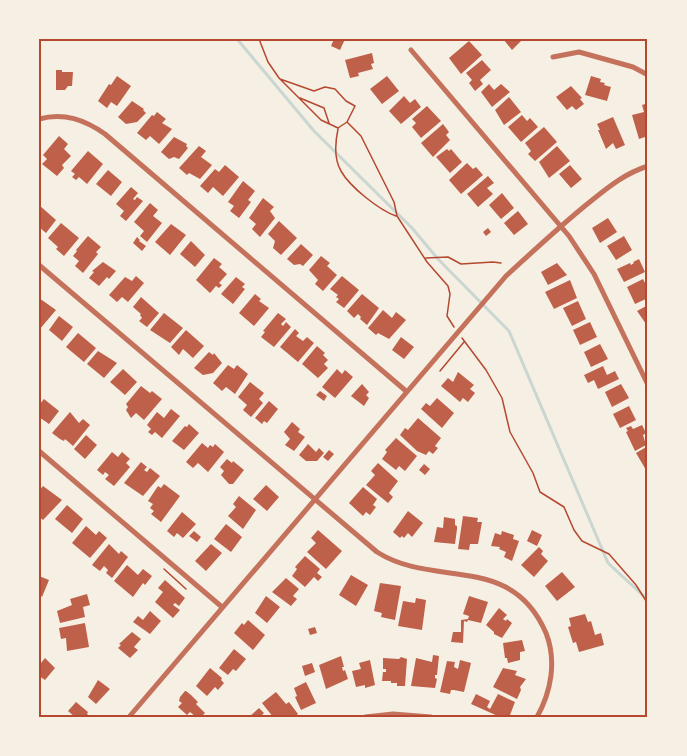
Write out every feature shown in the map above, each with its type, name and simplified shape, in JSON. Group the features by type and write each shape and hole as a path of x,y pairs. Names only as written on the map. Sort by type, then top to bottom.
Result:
{"street":[{"path":"411,50 561,225 594,274 648,384"},
{"path":"553,57 579,52 633,67 648,75"},
{"path":"39,119 53,116 77,119 105,134 406,391"},
{"path":"129,717 506,276 561,225 618,180 648,166"},
{"path":"39,265 385,558 405,565 481,577 509,589 527,604 541,623 551,651 549,687 537,717"},
{"path":"39,451 222,607"},
{"path":"365,717 393,714 431,717"}],"path":[{"path":"259,39 268,62 279,78 321,120 338,128"},
{"path":"279,78 314,91 325,87 335,89 346,101 355,106 347,122 338,128"},
{"path":"299,98 324,108 329,123"},
{"path":"347,122 361,136 394,202 397,216 425,258 448,286 450,294 447,316 452,325"},
{"path":"338,128 336,156 341,172 355,188 386,212 397,216"},
{"path":"425,258 448,257 461,264 501,263"},
{"path":"440,371 464,341 486,370 502,398 510,432 533,473 540,492 564,507 574,530 582,541 609,554 636,585 648,604"},
{"path":"164,569 186,589"},
{"path":"648,664 648,675"}],"building":[{"path":"334,39 345,39 340,50 331,46"},
{"path":"503,39 521,39 522,40 512,50"},
{"path":"469,41 482,55 461,74 449,58"},
{"path":"372,53 373,69 350,78 345,60"},
{"path":"482,60 491,70 480,80 483,84 475,91 469,83 472,80 466,73"},
{"path":"56,70 73,72 72,86 68,86 65,90 56,90"},
{"path":"117,76 131,86 117,106 111,102 107,108 98,101"},
{"path":"387,76 399,91 382,104 370,89"},
{"path":"591,76 601,79 600,82 611,87 607,101 585,95"},
{"path":"489,84 494,90 501,84 510,92 492,107 481,92"},
{"path":"571,86 582,98 580,99 584,104 576,110 572,106 567,110 556,97"},
{"path":"404,96 410,103 415,99 421,107 401,124 389,111"},
{"path":"509,97 521,112 504,125 495,110"},
{"path":"132,101 146,113 137,122 126,124 118,117"},
{"path":"648,103 648,129 646,129 648,136 639,139 632,115 644,112 642,105"},
{"path":"427,106 441,121 421,138 412,127 416,123 412,119"},
{"path":"157,112 166,119 162,123 172,129 159,144 150,136 146,140 137,133"},
{"path":"522,115 527,121 530,118 538,127 521,142 508,127"},
{"path":"613,117 625,145 616,149 613,143 606,149 597,124"},
{"path":"443,124 449,132 446,135 450,140 433,157 421,143"},
{"path":"544,127 557,142 535,161 528,154 531,151 525,143"},
{"path":"59,136 68,144 64,149 71,156 62,165 64,168 57,176 42,164 47,159 43,155"},
{"path":"174,137 187,144 188,148 179,159 174,157 169,159 161,152"},
{"path":"199,146 206,151 201,157 212,165 200,179 189,173 187,175 179,168"},
{"path":"557,146 570,161 549,178 539,162"},
{"path":"447,149 449,151 451,149 462,162 450,173 436,157"},
{"path":"88,151 103,164 87,184 79,177 76,180 72,177 75,174 71,171"},
{"path":"467,163 473,169 476,167 483,175 461,194 449,180"},
{"path":"225,165 239,177 223,196 213,187 208,193 200,186 215,169 219,172"},
{"path":"570,165 582,179 571,188 559,174"},
{"path":"108,170 122,182 111,196 96,184"},
{"path":"488,176 494,183 487,188 493,194 478,207 467,194"},
{"path":"243,181 255,191 248,200 251,202 239,218 230,211 234,206 228,202"},
{"path":"131,187 138,193 133,199 137,197 143,201 126,221 120,216 124,211 116,204"},
{"path":"502,193 514,208 501,219 489,205"},
{"path":"263,198 274,207 270,211 275,218 260,237 252,229 256,224 249,218"},
{"path":"150,203 158,210 153,216 162,223 147,242 140,236 144,231 134,222"},
{"path":"39,205 56,220 46,233 39,227"},
{"path":"518,211 528,224 514,235 504,223"},
{"path":"608,218 617,232 600,243 592,228"},
{"path":"279,221 297,238 281,255 273,248 275,241 268,234"},
{"path":"61,223 79,238 64,256 48,238"},
{"path":"171,224 186,235 170,255 155,242"},
{"path":"488,228 491,232 486,236 483,232"},
{"path":"88,236 101,247 83,273 75,266 79,261 73,256"},
{"path":"624,236 632,250 616,260 607,246"},
{"path":"137,237 146,246 142,251 133,243"},
{"path":"191,241 205,255 195,267 180,254"},
{"path":"301,244 313,255 303,266 294,265 287,259"},
{"path":"321,256 330,263 327,266 337,275 323,291 315,284 318,280 309,270"},
{"path":"214,258 222,264 219,267 227,274 219,283 222,285 219,288 216,286 210,293 196,280"},
{"path":"639,259 645,272 624,282 617,269 630,263 631,265"},
{"path":"103,262 116,271 99,286 89,278 94,272 92,271"},
{"path":"557,263 567,275 548,285 541,272"},
{"path":"136,276 144,283 128,302 122,297 117,302 109,295 125,277 132,281"},
{"path":"342,276 359,290 344,308 336,302 339,299 336,297 338,295 330,289"},
{"path":"236,277 245,284 242,287 245,289 233,304 221,294"},
{"path":"643,279 646,285 648,284 648,298 635,304 627,287"},
{"path":"570,280 577,298 554,309 545,292"},
{"path":"255,294 261,299 259,301 269,308 254,326 239,313"},
{"path":"362,294 379,308 367,325 358,314 354,318 347,311"},
{"path":"141,297 159,313 147,327 139,321 142,318 141,314 133,307"},
{"path":"39,298 56,310 39,330"},
{"path":"578,301 586,319 572,326 563,308"},
{"path":"648,305 648,323 646,324 637,311"},
{"path":"383,310 392,318 396,312 406,320 389,339 378,333 376,335 368,328"},
{"path":"164,313 183,328 170,343 150,330"},
{"path":"278,313 286,319 281,324 283,326 286,322 291,327 274,347 261,337 265,332 263,331"},
{"path":"59,316 73,327 62,341 49,330"},
{"path":"590,322 597,337 580,345 573,330"},
{"path":"295,329 299,333 296,336 303,341 307,337 314,343 298,362 280,347"},
{"path":"186,330 204,346 193,358 183,349 179,355 171,347"},
{"path":"78,333 96,348 84,362 66,347"},
{"path":"401,337 414,347 404,359 392,350"},
{"path":"600,344 608,359 591,367 584,352"},
{"path":"317,346 325,353 323,355 328,360 324,364 328,368 318,378 302,364"},
{"path":"98,351 117,363 104,378 87,364"},
{"path":"209,352 213,355 214,353 222,363 213,373 203,375 194,368"},
{"path":"228,365 234,369 237,365 248,374 235,394 226,387 222,391 213,383"},
{"path":"603,366 607,375 615,371 619,379 598,389 594,380 588,383 584,375"},
{"path":"123,369 137,382 125,395 110,382"},
{"path":"337,369 342,374 345,370 353,377 335,398 322,387"},
{"path":"458,372 474,385 470,389 475,393 468,402 463,398 460,402 441,386 448,378 453,382"},
{"path":"250,382 264,393 259,399 263,403 251,417 243,410 247,405 238,397"},
{"path":"362,384 369,392 366,395 369,398 364,406 351,396"},
{"path":"621,384 629,398 612,407 605,392"},
{"path":"141,386 162,399 144,420 136,413 131,418 126,410 128,407 126,404"},
{"path":"320,391 327,396 324,401 316,395"},
{"path":"437,398 454,413 442,428 421,409 426,403 430,406"},
{"path":"44,399 59,411 49,424 39,417 39,405"},
{"path":"269,401 278,409 267,423 264,421 262,424 255,418"},
{"path":"629,406 636,420 620,428 613,414"},
{"path":"171,409 180,416 162,438 155,432 152,435 148,432 151,429 147,425 157,412 164,418"},
{"path":"70,412 79,423 83,419 90,425 73,446 52,433"},
{"path":"418,418 441,438 433,454 429,451 426,455 417,451 400,435 405,428 408,430"},
{"path":"292,422 300,429 298,432 305,437 294,451 285,445 290,439 284,432"},
{"path":"189,424 199,433 184,450 172,441"},
{"path":"642,425 646,433 643,435 646,445 635,451 626,428 631,426 633,429"},
{"path":"86,435 97,445 85,459 74,449"},
{"path":"396,438 417,456 405,471 399,466 396,470 382,459 387,452 385,450"},
{"path":"202,443 208,448 215,444 224,452 208,472 198,463 193,468 186,462"},
{"path":"308,444 316,452 319,448 324,453 317,461 306,461 299,455"},
{"path":"648,446 648,469 646,470 636,453"},
{"path":"329,450 334,454 328,461 323,457"},
{"path":"112,452 118,457 122,452 130,459 126,463 130,467 114,486 105,479 109,475 105,472 103,475 97,470"},
{"path":"227,459 244,470 233,484 229,484 221,475 224,471 220,467"},
{"path":"141,462 147,467 144,470 147,472 150,468 160,476 143,496 124,483"},
{"path":"378,463 398,481 389,493 393,497 388,503 366,485 375,475 371,471"},
{"path":"424,464 430,469 425,475 419,470"},
{"path":"164,484 180,496 161,522 151,514 154,511 150,508 153,504 148,501 158,486 161,488"},
{"path":"266,485 279,497 267,511 253,499"},
{"path":"43,486 62,500 43,520 39,517 39,491"},
{"path":"363,487 377,499 373,505 376,507 370,515 366,512 363,516 349,503"},
{"path":"239,496 256,510 243,529 228,516 236,507 233,504"},
{"path":"67,505 83,519 72,533 55,519"},
{"path":"408,511 423,523 412,537 408,533 404,538 402,536 400,538 393,532"},
{"path":"182,512 196,524 183,538 177,533 174,537 167,531"},
{"path":"463,516 478,518 477,522 482,522 478,544 470,544 469,550 458,549"},
{"path":"444,517 455,519 457,529 455,544 434,542 437,527 443,528"},
{"path":"226,524 242,537 231,552 214,539"},
{"path":"86,526 96,535 99,531 107,538 90,558 72,543"},
{"path":"318,530 342,551 326,569 307,552 316,543 311,538"},
{"path":"532,530 542,535 537,546 527,541"},
{"path":"194,531 201,537 197,542 189,536"},
{"path":"502,531 514,535 513,539 519,541 512,561 504,557 506,552 499,549 500,547 491,546 495,533 501,535"},
{"path":"109,544 119,554 121,551 128,557 112,578 106,573 108,570 104,566 100,571 92,565"},
{"path":"211,544 222,553 206,571 195,561"},
{"path":"539,547 543,551 541,554 548,561 534,577 521,565"},
{"path":"305,556 320,569 317,573 322,577 318,581 314,577 305,587 292,576 297,569 295,567"},
{"path":"127,565 138,575 143,569 152,576 145,585 143,583 133,597 114,581"},
{"path":"562,572 575,587 557,601 545,586"},
{"path":"351,575 368,585 356,606 339,595"},
{"path":"39,576 49,580 39,600"},
{"path":"286,578 299,589 293,596 297,599 291,606 272,592"},
{"path":"165,580 185,598 179,606 175,603 173,605 180,610 173,618 155,602 163,592 158,588"},
{"path":"380,583 401,586 395,620 381,617 382,613 374,611"},
{"path":"87,594 90,605 83,607 85,617 60,623 57,611 72,605 70,599"},
{"path":"266,596 280,607 267,623 255,613"},
{"path":"469,596 488,602 481,623 464,621 463,643 451,642 453,632 461,632 461,620 468,619 469,616 463,614"},
{"path":"416,598 426,600 422,630 398,626 403,601 415,603"},
{"path":"499,608 507,615 503,619 512,623 502,638 494,634 486,625"},
{"path":"150,611 161,621 150,634 133,622 138,616 143,620"},
{"path":"585,614 588,622 591,621 595,635 601,633 604,645 579,652 576,642 573,643 568,627 571,626 569,618"},
{"path":"248,620 265,635 253,650 234,633 242,623 244,625"},
{"path":"85,623 89,647 67,651 66,638 61,639 59,628"},
{"path":"315,627 317,633 310,635 308,629"},
{"path":"132,632 141,639 134,647 138,650 130,658 118,648 121,645 119,644"},
{"path":"522,640 525,651 520,652 520,660 508,663 503,643"},
{"path":"234,649 246,659 236,671 233,669 228,675 219,668"},
{"path":"433,655 439,656 435,688 411,686 416,658 432,662"},
{"path":"341,656 343,671 345,670 348,679 326,689 319,665"},
{"path":"401,657 407,659 405,686 397,686 397,683 391,683 391,681 382,681 383,672 386,672 386,669 383,669 383,658 399,659"},
{"path":"45,658 55,668 45,680 39,676 39,661 41,663"},
{"path":"370,660 375,685 365,688 365,685 356,687 352,671 361,669 359,663"},
{"path":"460,660 471,663 464,692 451,690 450,694 440,692 447,661 455,662 454,667 458,669"},
{"path":"312,663 315,672 305,676 302,666"},
{"path":"210,668 222,678 224,683 218,690 215,687 207,696 196,686"},
{"path":"503,668 517,671 515,675 526,679 520,687 517,699 493,687"},
{"path":"98,680 110,689 96,704 88,697"},
{"path":"306,682 316,703 301,710 294,688"},
{"path":"185,691 198,702 196,704 205,713 201,717 196,717 190,712 187,715 178,707 182,703 179,701 180,697"},
{"path":"276,692 286,704 289,702 298,714 294,717 273,717 262,703"},
{"path":"476,694 490,701 487,707 490,709 498,694 515,702 510,715 500,717 471,704"},
{"path":"76,702 91,717 75,717 68,711"},
{"path":"259,708 264,713 263,717 249,717"}],"waterway":[{"path":"237,39 314,131 412,228 438,259 509,331 608,563 648,600"}]}
